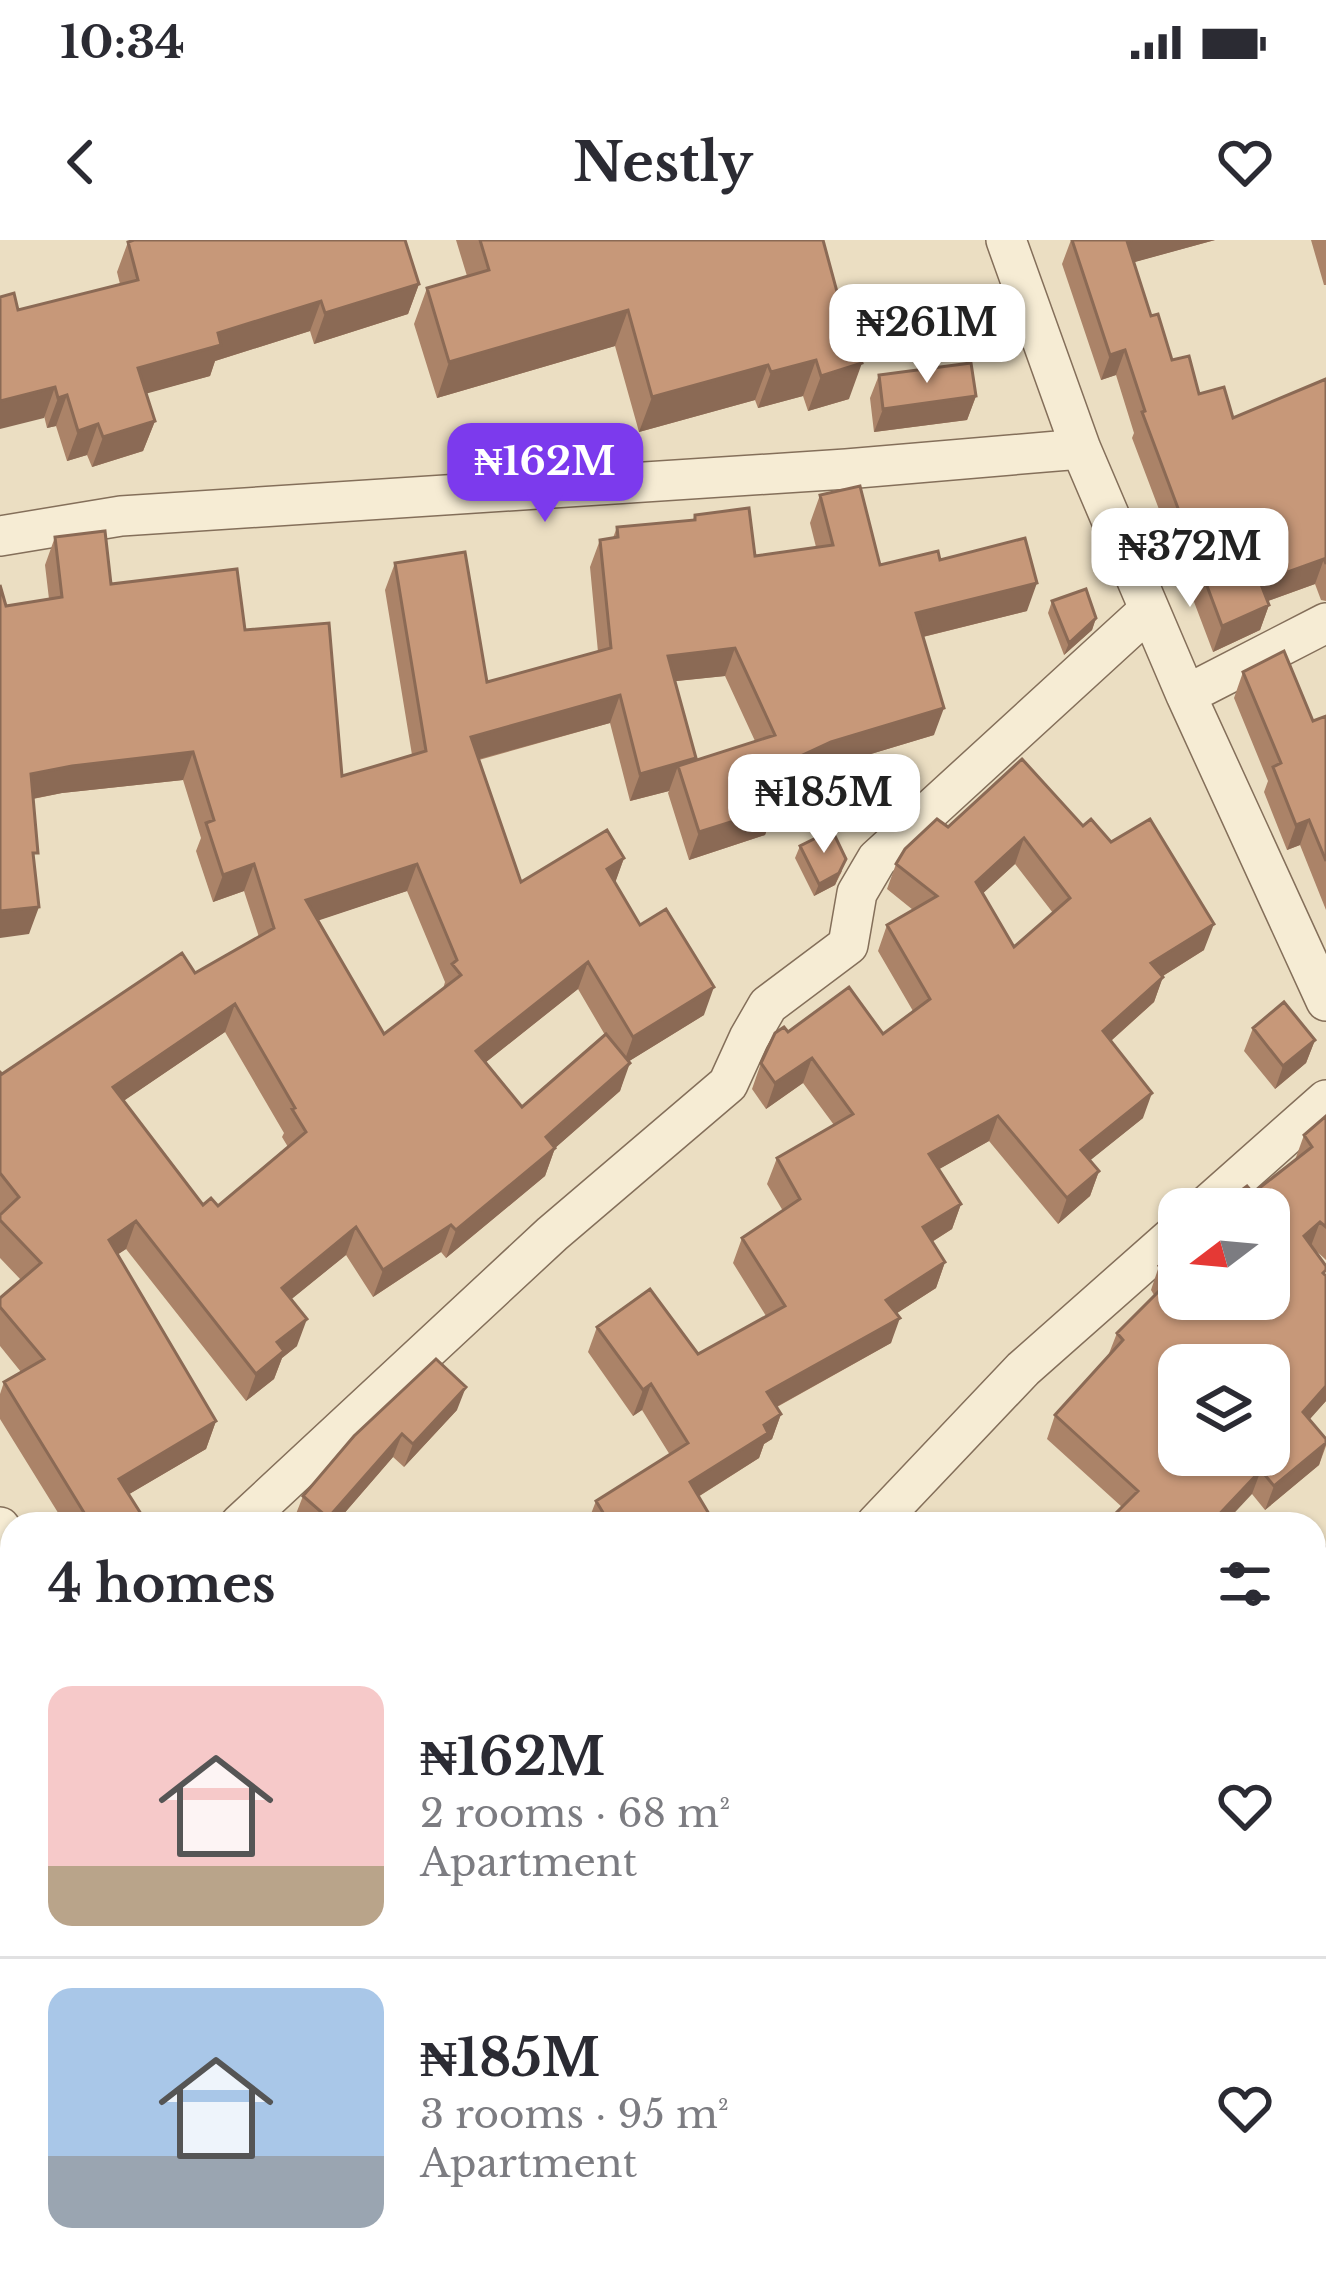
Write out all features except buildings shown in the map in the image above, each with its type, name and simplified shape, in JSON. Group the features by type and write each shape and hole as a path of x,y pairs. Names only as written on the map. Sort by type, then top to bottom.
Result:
{"street":[{"path":"1006,240 1081,449 1186,695 1326,1001"},
{"path":"0,536 121,516 1081,449"},
{"path":"252,1512 552,1234 728,1084 767,1005 848,945 857,893 877,859 1149,610"},
{"path":"1186,695 1326,623"},
{"path":"1227,1188 1326,1100"},
{"path":"887,1512 1023,1369 1158,1250"}]}
